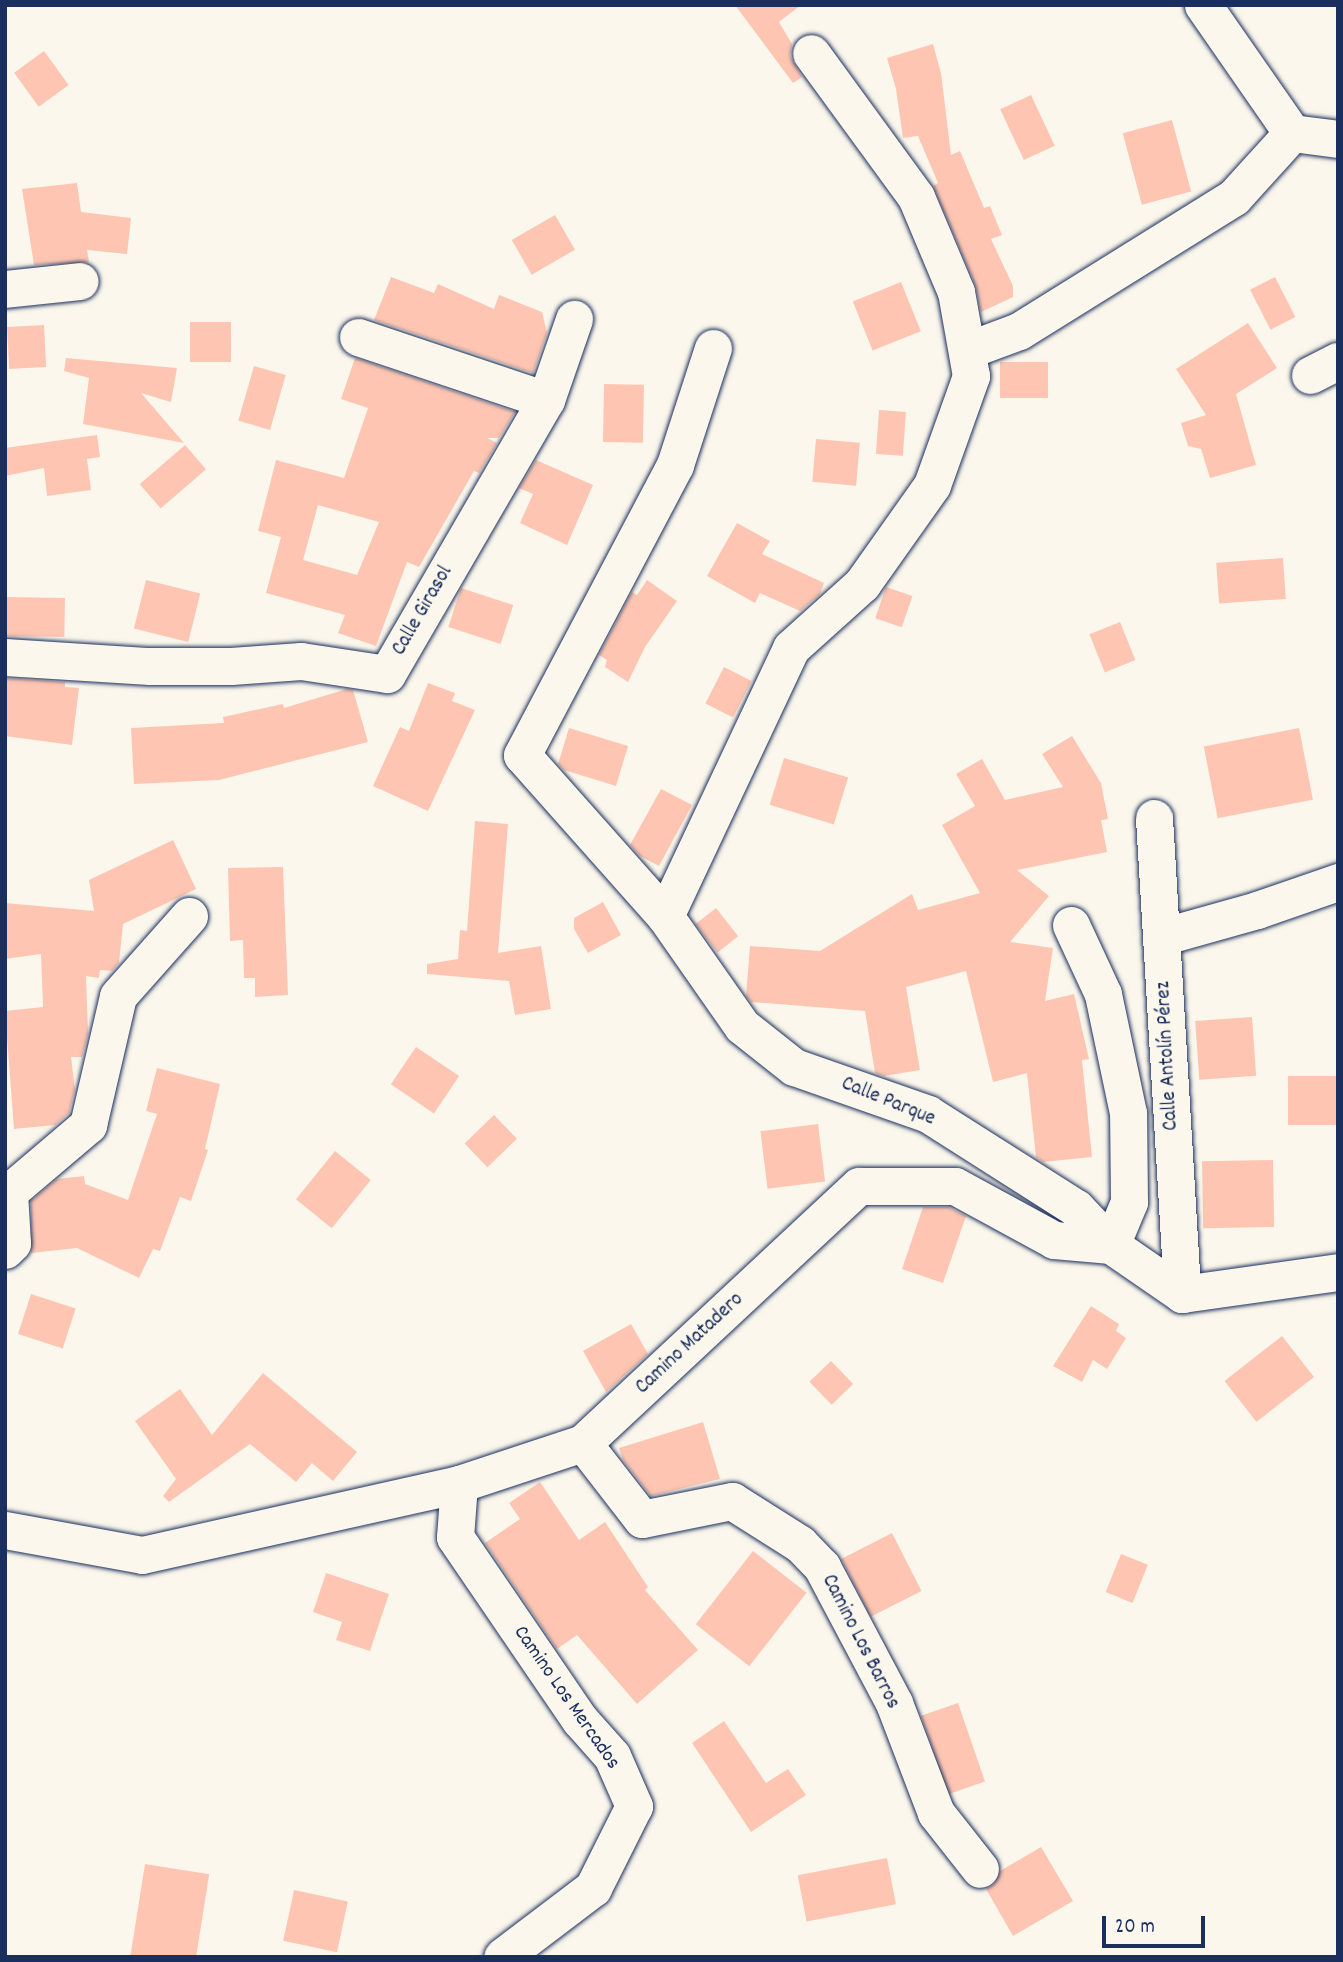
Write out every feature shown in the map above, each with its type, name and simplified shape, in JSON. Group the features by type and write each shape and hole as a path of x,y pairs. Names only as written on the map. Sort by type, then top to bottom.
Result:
{"street":[{"path":"1203,5 1292,133 1338,139"},
{"path":"665,916 791,649 862,584 932,485 971,376 956,292 916,197 811,53"},
{"path":"968,350 1019,331 1234,197 1292,133"},
{"path":"5,289 80,281"},
{"name":"Calle Girasol","path":"5,657 150,666 231,666 301,662 387,674 546,400 574,319"},
{"path":"358,337 546,400"},
{"name":"Calle Parque","path":"713,348 675,465 522,755 665,916 742,1026 794,1067 928,1114 1076,1208 1111,1245"},
{"name":"Calle Antolín Pérez","path":"1154,818 1182,1294"},
{"path":"1161,937 1257,910 1338,882"},
{"path":"5,1250 12,1242 9,1192 88,1125 118,996 189,916"},
{"path":"1071,925 1103,994 1129,1113 1129,1202 1111,1245"},
{"name":"Camino Matadero","path":"5,1530 142,1555 459,1483 583,1443 859,1186 955,1186 1054,1240 1111,1245 1182,1294"},
{"path":"1182,1294 1338,1272"},
{"name":"Camino Los Barros","path":"583,1443 642,1519 732,1500 800,1544 822,1567 894,1703 936,1813 980,1870"},
{"name":"Camino Los Mercados","path":"459,1483 455,1537 579,1720 612,1756 634,1806 593,1888 502,1957"}],"building":[{"path":"735,5 801,5 779,22 792,44 790,56 802,77 793,83"},
{"path":"933,44 941,73 951,155 960,151 984,208 990,206 1002,235 991,239 1013,286 1013,297 981,312 975,284 933,186 938,183 918,136 903,138 896,89 887,58"},
{"path":"44,51 69,85 39,107 14,73"},
{"path":"1031,95 1055,146 1024,160 1000,109"},
{"path":"1172,120 1191,191 1142,205 1123,133"},
{"path":"77,183 81,212 131,218 127,254 87,250 89,262 34,265 22,189"},
{"path":"555,215 575,250 532,275 512,240"},
{"path":"391,277 434,293 438,284 494,309 499,295 542,312 547,333 533,373 374,320"},
{"path":"1275,277 1295,317 1270,330 1250,290"},
{"path":"901,282 921,331 873,351 853,301"},
{"path":"190,322 231,322 231,362 190,362"},
{"path":"1248,323 1277,368 1236,394 1256,465 1210,478 1201,449 1188,446 1181,423 1206,415 1176,369"},
{"path":"44,325 46,367 9,369 7,327"},
{"path":"66,358 177,368 171,402 141,393 184,443 83,424 89,378 64,371"},
{"path":"355,358 515,412 499,438 487,438 497,443 479,473 474,471 419,567 407,562 376,646 338,633 345,615 266,593 281,537 258,531 276,460 344,478 368,408 341,399","holes":["318,505 379,522 357,575 303,560"]},
{"path":"1000,362 1048,362 1048,398 1000,398"},
{"path":"254,366 286,375 270,430 238,421"},
{"path":"604,384 644,385 643,443 603,442"},
{"path":"879,410 906,412 903,456 876,454"},
{"path":"97,435 100,457 87,459 91,490 47,496 44,468 5,476 5,448"},
{"path":"816,439 860,443 856,486 812,482"},
{"path":"185,445 206,469 161,509 140,484"},
{"path":"536,460 593,485 567,545 520,523 533,494 519,488"},
{"path":"737,523 770,541 762,554 824,583 820,594 800,611 760,593 755,603 707,576"},
{"path":"1283,558 1286,599 1219,604 1216,563"},
{"path":"146,580 200,594 188,642 134,629"},
{"path":"647,580 677,601 645,647 628,682 605,667 607,660 599,655 632,592 637,595"},
{"path":"886,587 912,596 902,627 875,618"},
{"path":"461,588 513,605 501,644 448,627"},
{"path":"5,597 65,598 64,637 5,636"},
{"path":"1120,622 1135,660 1105,672 1089,634"},
{"path":"724,667 752,681 733,718 705,704"},
{"path":"5,678 65,682 65,687 79,688 72,745 5,736"},
{"path":"428,683 455,693 452,701 475,710 428,811 373,786 400,727 409,731"},
{"path":"347,689 353,690 368,742 219,780 134,784 131,728 224,723 223,717 283,704 284,708"},
{"path":"569,728 628,746 616,786 564,770 558,764"},
{"path":"1299,728 1313,800 1218,818 1204,747"},
{"path":"1072,736 1101,783 1108,819 1101,820 1107,852 1017,870 1049,896 1010,942 1053,948 1045,1001 1074,994 1089,1059 1082,1060 1092,1157 1043,1162 1036,1157 1027,1073 993,1082 966,971 906,987 920,1070 884,1076 875,1073 865,1011 751,1002 746,996 750,946 820,951 912,894 918,910 980,893 942,825 975,806 956,774 982,759 1005,800 1063,787 1042,754"},
{"path":"784,758 848,778 834,824 770,805"},
{"path":"661,789 692,805 659,866 640,856 630,845"},
{"path":"475,821 508,824 498,953 541,946 551,1009 515,1015 509,981 427,974 427,964 458,959 460,930 467,931"},
{"path":"173,840 196,889 123,924 119,963 112,971 100,970 99,978 86,976 88,1034 82,1057 71,1057 75,1089 69,1113 55,1125 14,1129 5,1011 43,1007 41,954 5,959 5,903 94,911 89,880"},
{"path":"283,867 288,995 255,997 255,978 244,978 243,940 230,941 228,868"},
{"path":"603,902 621,935 588,953 574,929 574,918"},
{"path":"716,908 738,936 718,952 696,924"},
{"path":"1252,1017 1256,1076 1199,1080 1195,1021"},
{"path":"416,1047 459,1076 434,1113 391,1084"},
{"path":"157,1068 220,1084 205,1149 208,1150 191,1201 180,1197 160,1251 153,1249 139,1278 77,1248 31,1253 31,1201 57,1179 84,1176 85,1184 128,1200 157,1114 146,1111"},
{"path":"1288,1076 1338,1076 1338,1125 1288,1125"},
{"path":"494,1115 517,1139 487,1167 465,1143"},
{"path":"818,1124 825,1182 768,1189 760,1131"},
{"path":"335,1151 371,1180 332,1228 296,1199"},
{"path":"1273,1160 1274,1227 1203,1228 1202,1161"},
{"path":"923,1207 948,1207 966,1216 943,1283 902,1269"},
{"path":"31,1294 76,1309 63,1348 18,1334"},
{"path":"1091,1306 1119,1324 1116,1331 1126,1338 1107,1369 1093,1360 1082,1382 1053,1366"},
{"path":"631,1324 648,1354 606,1392 583,1351"},
{"path":"1282,1336 1314,1377 1256,1422 1224,1381"},
{"path":"831,1361 853,1384 832,1405 809,1382"},
{"path":"263,1373 357,1452 333,1481 312,1463 296,1482 250,1444 169,1502 163,1496 176,1479 135,1421 180,1389 212,1435"},
{"path":"703,1422 720,1479 651,1496 623,1460 619,1448"},
{"path":"540,1482 579,1540 605,1522 648,1587 645,1590 698,1650 637,1704 577,1635 557,1649 485,1543 520,1519 509,1503"},
{"path":"892,1533 922,1591 871,1617 841,1559"},
{"path":"753,1551 807,1593 749,1666 696,1624"},
{"path":"1121,1554 1148,1565 1133,1603 1106,1592"},
{"path":"326,1573 389,1594 370,1651 336,1640 342,1622 313,1612"},
{"path":"958,1703 985,1781 948,1794 921,1716"},
{"path":"724,1721 766,1783 788,1769 806,1795 751,1832 692,1743"},
{"path":"1041,1847 1073,1901 1013,1936 986,1889 993,1885 1000,1871"},
{"path":"887,1858 896,1904 807,1922 798,1875"},
{"path":"145,1864 209,1874 196,1957 130,1957"},
{"path":"294,1890 348,1901 337,1952 283,1941"}]}
